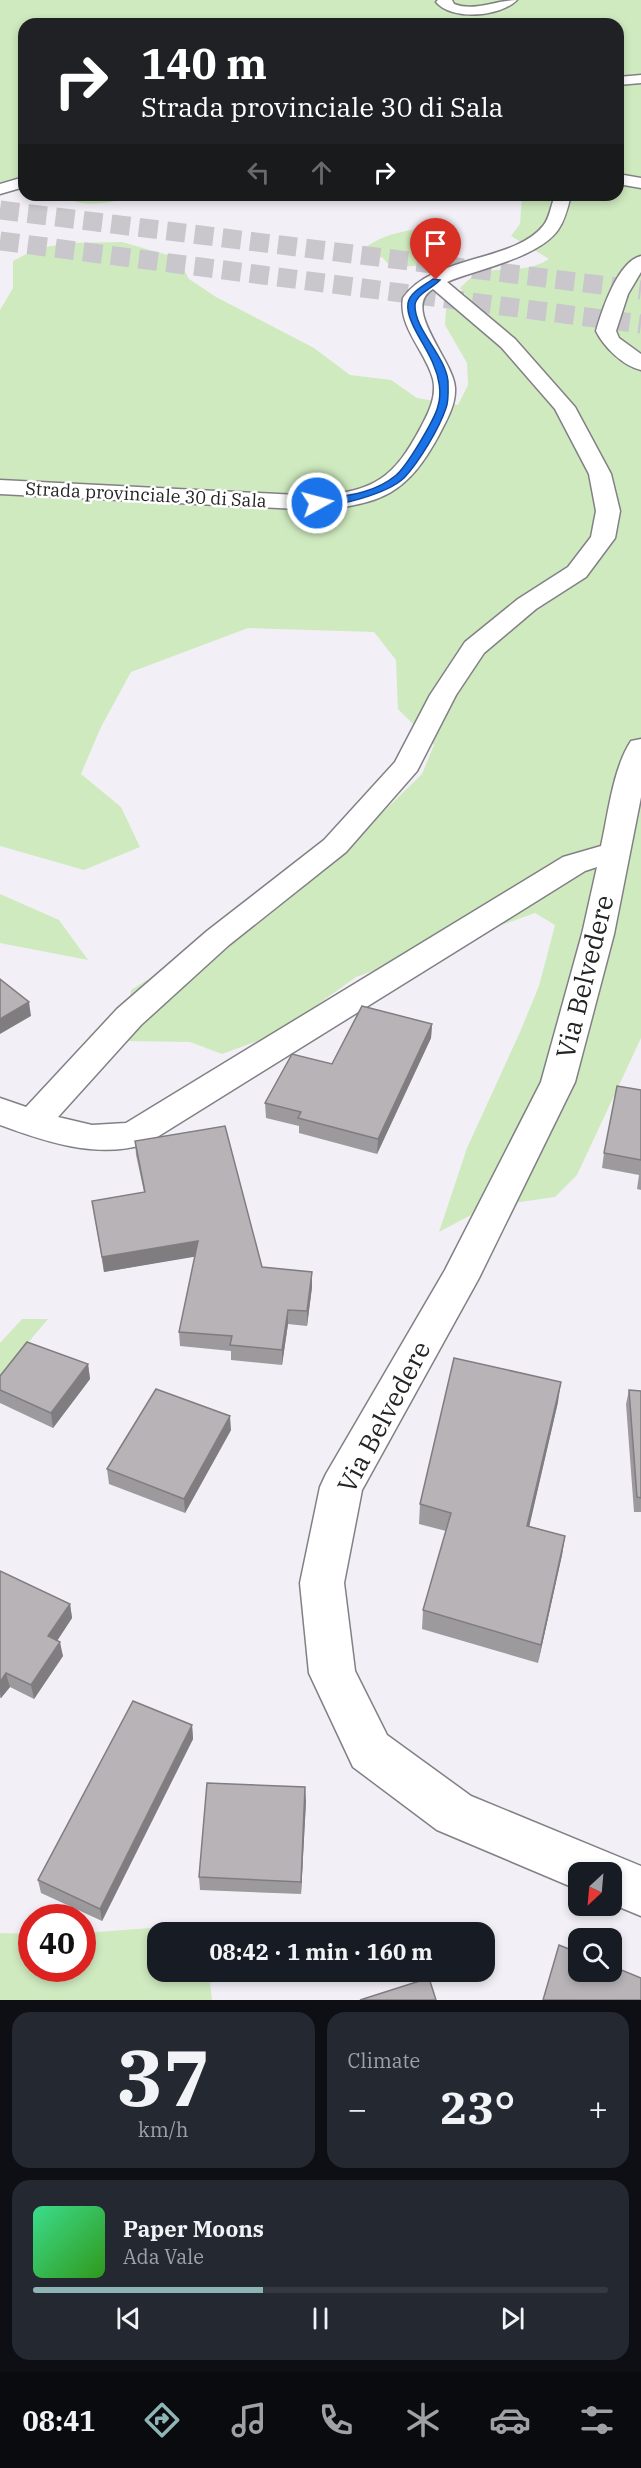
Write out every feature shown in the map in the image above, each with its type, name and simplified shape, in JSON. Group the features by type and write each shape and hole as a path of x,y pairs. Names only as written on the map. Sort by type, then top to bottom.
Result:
{"street":[{"path":"445,0 442,2 449,7 470,10 495,7 510,0"},
{"path":"624,80 641,79"},
{"path":"624,180 641,183"},
{"path":"0,189 18,184"},
{"name":"Strada provinciale 30 di Sala","path":"0,486 317,503 339,502 380,488 399,478 414,459 443,406 443,379 438,363 413,316 411,305 414,297 436,280 522,247 540,237 549,230 555,220 561,201"},
{"path":"641,261 630,272 613,305 606,331 611,341 641,364"},
{"path":"32,1123 129,1017 218,938 335,846 407,765 442,695 474,648 527,604 577,572 603,538 608,511 600,474 564,407 508,343 446,292 436,280"},
{"path":"0,1111 32,1123 92,1138 133,1135 574,864 615,852 630,780 641,747"},
{"name":"Via Belvedere","path":"572,1862 454,1814 370,1751 332,1673 322,1583 340,1487 460,1278 558,1082 598,934 615,852"},
{"path":"622,1883 641,1891"}],"green space":[{"path":"0,0 641,0 641,1038 577,1175 555,1197 486,1207 439,1232 467,1148 539,986 555,925 535,913 356,977 276,1034 222,1054 190,1042 125,1041 131,990 235,925 316,857 380,815 422,774 434,745 398,709 396,660 374,632 248,628 131,672 101,727 81,774 121,807 140,847 84,870 0,846 0,310 13,288 13,261 36,249 67,243 122,242 171,256 181,264 189,279 216,297 314,348 350,375 391,380 417,398 458,405 468,385 467,363 445,325 446,309 476,307 460,288 479,273 531,267 549,259 511,236 520,224 522,201 624,201 624,18 18,18 18,184 0,189"},
{"path":"73,201 113,201 98,204"},
{"path":"444,226 438,244 420,253 423,265 392,268 383,258 364,249 391,235"},
{"path":"0,894 59,920 88,960 0,943"},
{"path":"22,1319 48,1319 0,1376 0,1343"},
{"path":"147,1928 147,1982 213,1982 210,1983 212,2000 0,2000 0,1933 18,1934 18,1982 96,1982 96,1932"}],"building":[{"path":"0,979 29,1002 0,1019"},
{"path":"362,1006 432,1024 378,1139 298,1118 301,1112 265,1103 292,1054 332,1064"},
{"path":"617,1086 641,1090 641,1160 604,1153"},
{"path":"225,1126 262,1267 312,1272 307,1311 288,1310 282,1350 230,1345 232,1336 179,1332 198,1241 102,1257 92,1201 145,1192 135,1141"},
{"path":"27,1342 88,1364 51,1413 0,1390 0,1376"},
{"path":"454,1358 561,1382 527,1526 565,1536 541,1645 423,1610 451,1513 420,1504"},
{"path":"156,1389 230,1416 184,1499 107,1469"},
{"path":"629,1390 641,1391 641,1498 637,1497"},
{"path":"0,1571 70,1604 48,1636 60,1642 31,1685 6,1673 0,1682"},
{"path":"133,1701 192,1725 100,1909 96,1907 96,1904 89,1904 38,1880"},
{"path":"207,1783 305,1787 301,1882 199,1877"},
{"path":"559,1945 568,1949 568,1982 622,1982 622,1970 641,1978 641,2000 543,2000"},
{"path":"416,1982 430,1982 436,2000 360,2000"}],"tunnel":[{"path":"0,210 641,290"},
{"path":"0,241 641,324"}],"route":[{"path":"317,503 339,502 363,495 399,478 414,459 443,406 445,392 438,363 413,316 411,305 414,297 436,280"}]}
